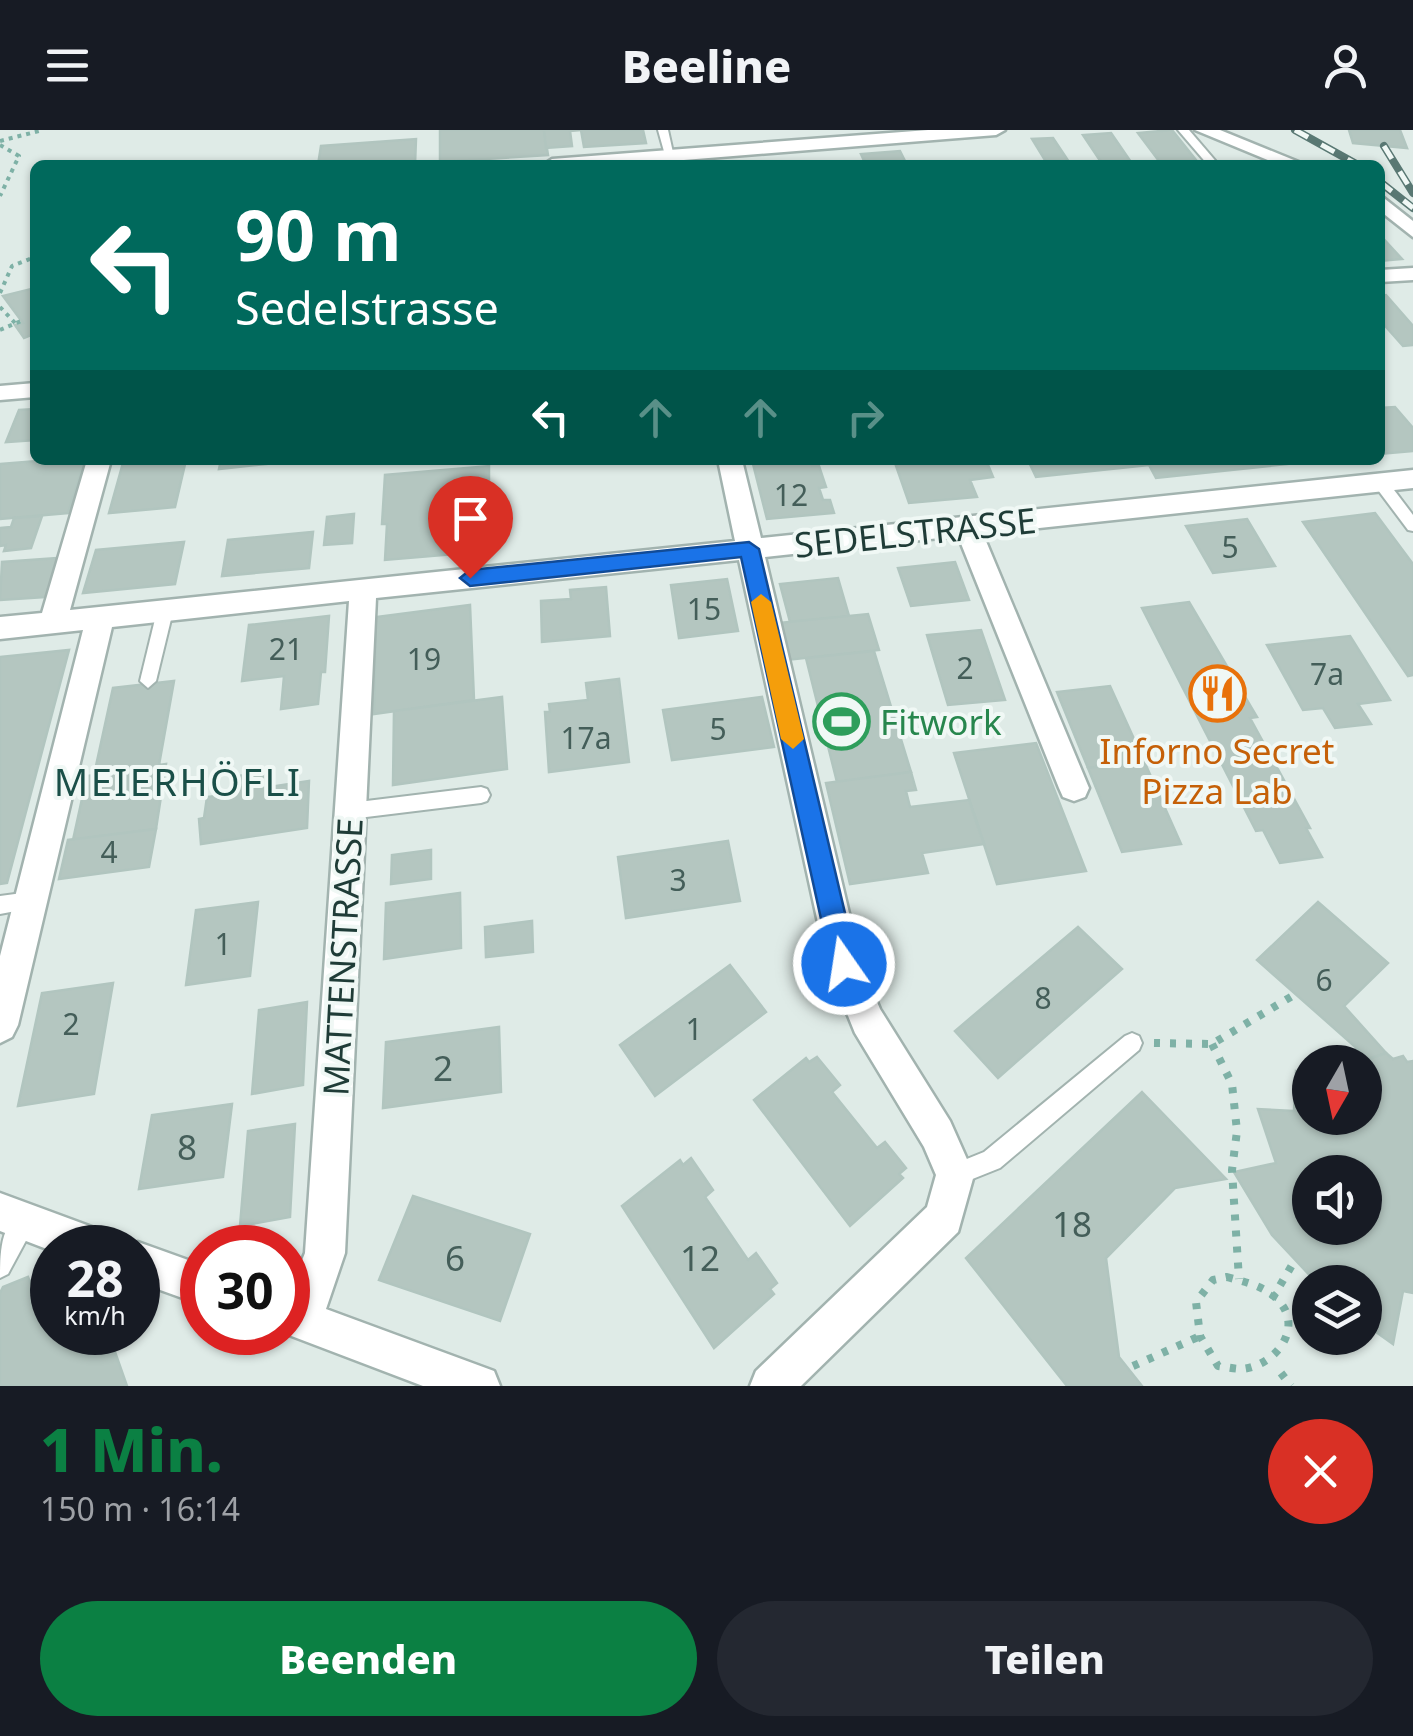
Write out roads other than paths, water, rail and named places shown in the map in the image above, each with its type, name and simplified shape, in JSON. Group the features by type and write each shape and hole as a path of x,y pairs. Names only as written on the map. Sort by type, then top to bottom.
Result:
{"street":[{"path":"671,160 996,130"},
{"path":"1204,130 1283,160"},
{"path":"1385,205 1413,231"},
{"path":"1385,276 1413,274"},
{"path":"0,394 30,391"},
{"path":"52,623 98,465"},
{"path":"731,465 844,964 867,1022 937,1134 956,1175 944,1218 771,1386"},
{"name":"SEDELSTRASSE","path":"0,628 1413,479"},
{"path":"967,526 1074,788"},
{"name":"MATTENSTRASSE","path":"310,1284 325,1253 363,590"},
{"path":"0,1025 15,903 100,618"},
{"path":"310,1324 479,1386"}],"lane":[{"path":"663,130 671,160"},
{"path":"1183,130 1210,160"},
{"path":"1380,482 1413,526"},
{"path":"148,681 165,611"},
{"path":"350,811 481,795"},
{"path":"956,1175 992,1160 1132,1043"},
{"path":"0,1266 13,1217"}],"railway":[{"path":"1295,130 1349,160"},
{"path":"1384,146 1413,193"},
{"path":"1385,186 1413,208"}],"place":[{"name":"Inforno Secret Pizza Lab","path":"1217,694"},
{"name":"Fitwork","path":"841,721"}],"district":[{"name":"MEIERHÖFLI","path":"178,781"}]}
